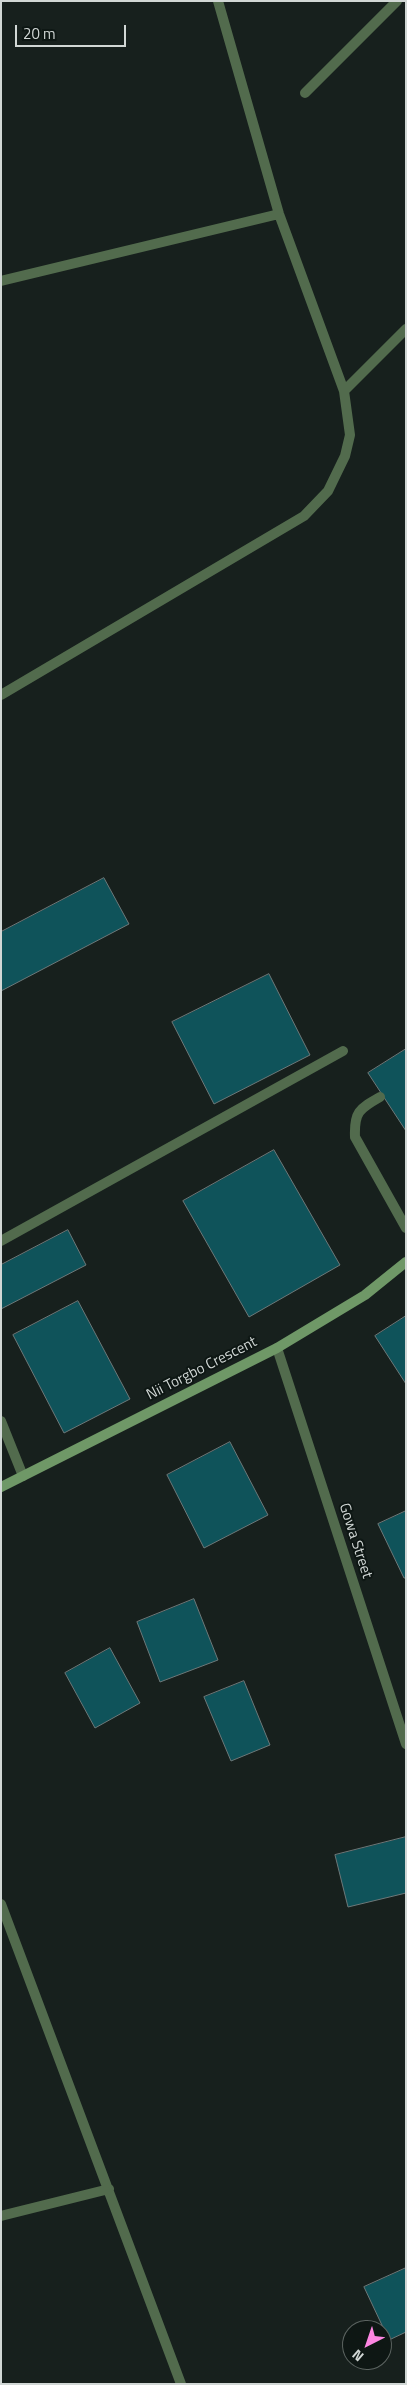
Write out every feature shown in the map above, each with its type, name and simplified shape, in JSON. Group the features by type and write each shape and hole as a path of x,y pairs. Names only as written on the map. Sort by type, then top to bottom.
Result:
{"street":[{"path":"1,696 304,516 328,491 345,456 350,435 344,391 279,214 218,1"},
{"path":"305,94 397,1"},
{"path":"1,281 279,214"},
{"path":"344,391 406,328"},
{"path":"1,1241 343,1051"},
{"path":"380,1097 364,1106 354,1120 355,1137 406,1228"},
{"name":"Nii Torgbo Crescent","path":"1,1487 277,1348 366,1295 406,1262"},
{"name":"Gowa Street","path":"277,1348 406,1744"},
{"path":"1,1421 23,1476"},
{"path":"1,1904 181,2384"},
{"path":"1,2216 109,2188"}],"building":[{"path":"104,878 129,924 1,991 1,932"},
{"path":"269,974 310,1055 214,1104 172,1022"},
{"path":"406,1049 406,1131 368,1073"},
{"path":"274,1150 340,1265 249,1317 183,1201"},
{"path":"68,1230 86,1265 1,1309 1,1265"},
{"path":"78,1301 130,1399 64,1433 13,1335"},
{"path":"406,1316 406,1384 375,1336"},
{"path":"230,1442 268,1515 204,1548 167,1475"},
{"path":"406,1511 406,1578 404,1578 378,1524"},
{"path":"194,1599 218,1660 160,1682 137,1622"},
{"path":"110,1648 140,1703 95,1728 65,1673"},
{"path":"244,1681 270,1745 231,1761 204,1697"},
{"path":"406,1837 406,1893 348,1907 335,1855"},
{"path":"406,2268 406,2332 392,2339 392,2320 380,2320 364,2287"}]}
